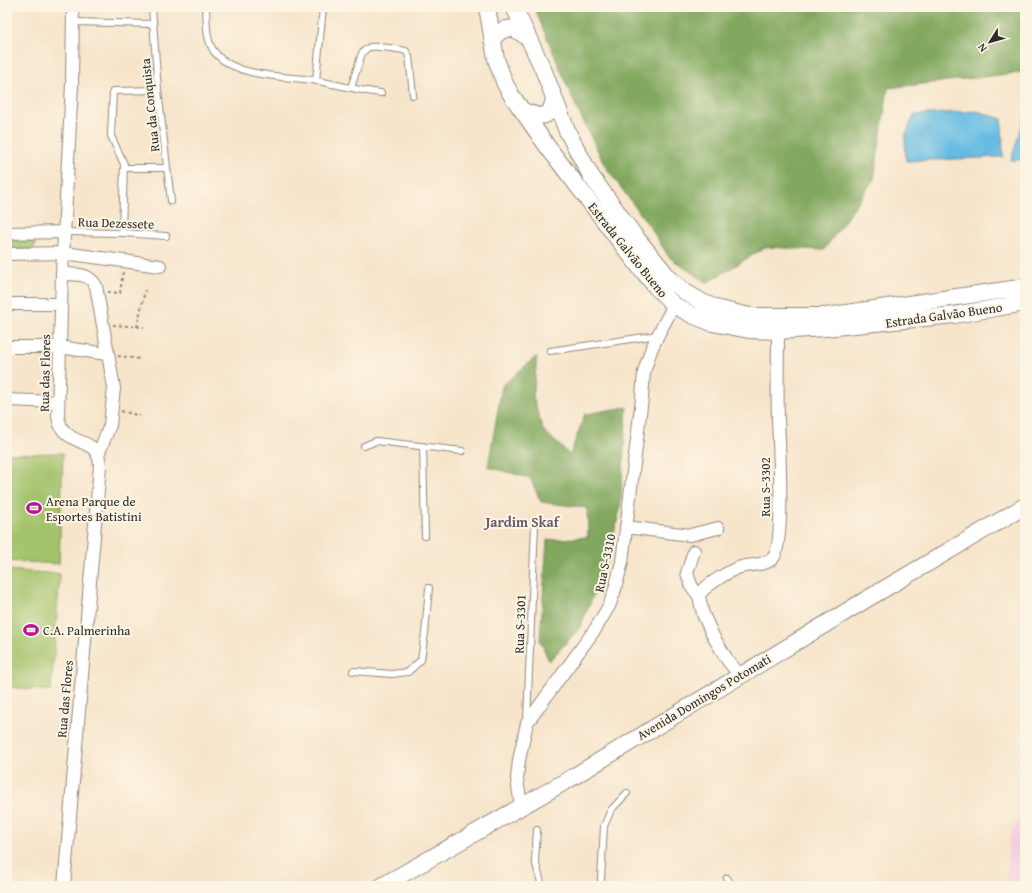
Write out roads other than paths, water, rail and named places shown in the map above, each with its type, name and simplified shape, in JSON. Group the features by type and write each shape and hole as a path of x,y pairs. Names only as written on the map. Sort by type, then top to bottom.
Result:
{"main road":[{"name":"Estrada Galvão Bueno","path":"487,7 496,59 505,84 552,152 638,265 656,287 674,305 692,315 723,326 749,330 778,331 954,315 1025,303"},
{"name":"Estrada Galvão Bueno","path":"514,7 543,70 567,131 591,176 634,235 670,279 685,292 704,303 719,309 750,316 826,316 1025,288"},
{"path":"492,39 502,30 513,28 520,31 529,39"},
{"path":"523,111 538,117 544,116 548,114 553,106 554,97"},
{"name":"Avenida Domingos Potomati","path":"382,886 574,776 740,675 1025,506"}],"street":[{"name":"Rua das Flores","path":"64,886 100,466 98,455 90,446 67,434 63,430 58,416 57,402 72,84 73,7"},
{"path":"7,233 65,232"},
{"path":"7,254 64,254 160,266"},
{"path":"62,274 84,275 89,277 96,286 114,388 107,434 98,455"},
{"path":"7,304 61,304"},
{"name":"Rua S-3310","path":"521,806 517,779 518,760 527,723 596,628 609,606 614,593 622,562 644,372 658,335 674,305"},
{"name":"Rua S-3302","path":"699,596 703,590 725,574 741,567 765,563 771,559 777,550 780,494 778,331"},
{"path":"7,347 59,347 107,354"},
{"path":"7,400 57,402"},
{"path":"626,526 690,535 718,528"},
{"path":"694,551 687,573 692,587 699,596 703,614 713,636 728,661 740,675"}],"lane":[{"name":"Rua da Conquista","path":"152,7 158,90 171,201"},
{"path":"206,7 208,36 212,48 218,57 244,70 268,76 316,81 381,93"},
{"path":"316,81 323,7"},
{"path":"73,22 154,24"},
{"path":"352,88 362,53 365,50 371,47 401,50 406,51 409,56 413,95"},
{"path":"122,233 124,168 122,156 114,144 111,136 113,91 158,90"},
{"path":"124,168 168,168"},
{"name":"Rua Dezessete","path":"65,232 122,233 166,236"},
{"path":"550,352 658,335"},
{"path":"364,446 376,441 462,451"},
{"path":"423,446 425,536"},
{"name":"Rua S-3301","path":"527,723 535,525"},
{"path":"353,670 392,674 408,672 420,660 425,633 429,588"},
{"path":"601,879 604,826 612,810 627,793"},
{"path":"537,830 535,861 542,886"},
{"path":"727,878 732,886"}],"water":[{"path":"977,111 1002,119 1003,157 906,161 905,137 914,115"},
{"path":"1025,115 1025,160 1011,160"}],"place":[{"name":"Arena Parque de Esportes Batistini","path":"34,508"},
{"name":"C.A. Palmerinha","path":"31,630"}],"district":[{"name":"Jardim Skaf","path":"522,522"}]}
